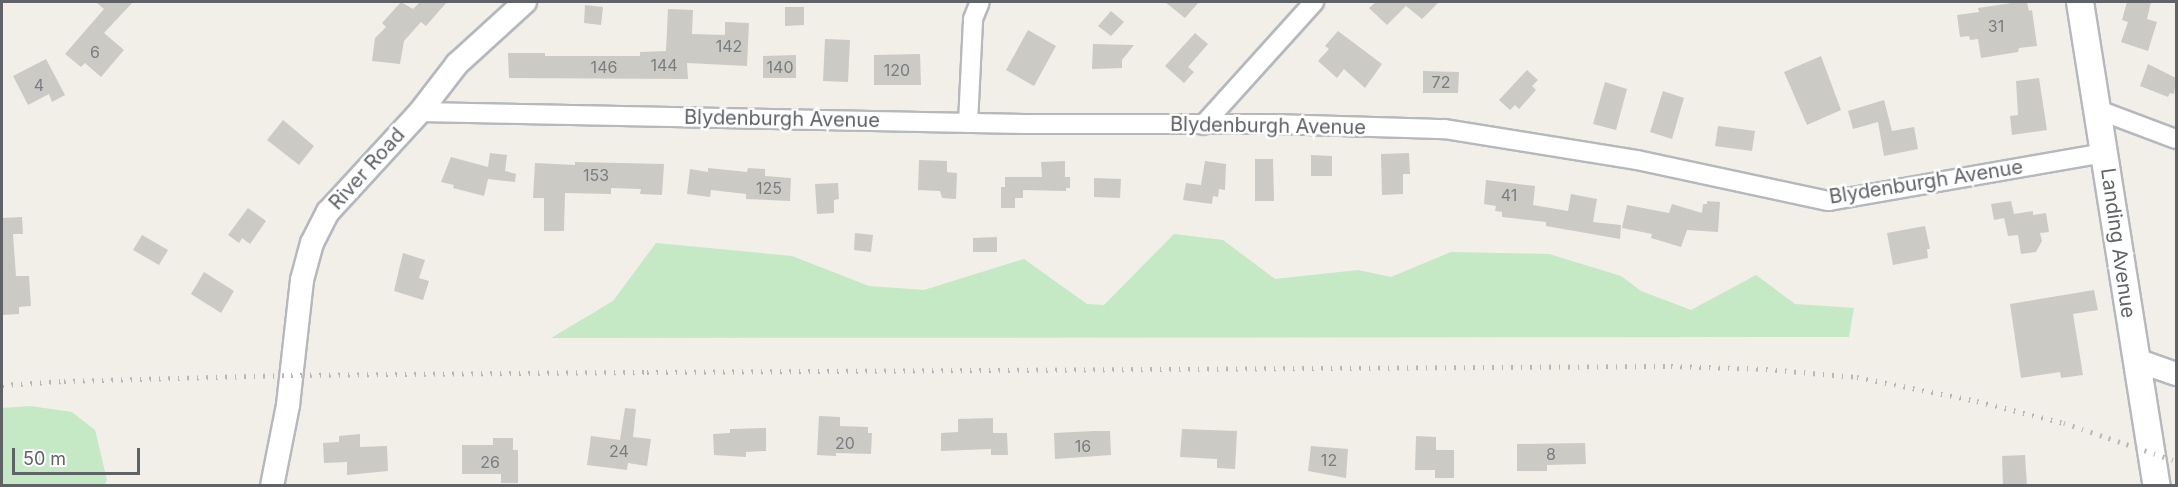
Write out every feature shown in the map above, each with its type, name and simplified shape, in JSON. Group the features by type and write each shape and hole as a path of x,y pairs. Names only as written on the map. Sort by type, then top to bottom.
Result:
{"main road":[{"name":"Landing Avenue","path":"2080,2 2157,486"}],"street":[{"name":"River Road","path":"272,486 288,405 294,330 302,280 312,243 327,212 420,112 457,64 525,2"},
{"path":"968,123 973,19 980,2"},
{"path":"1203,124 1314,2"},
{"path":"2096,109 2176,139"},
{"name":"Blydenburgh Avenue","path":"420,112 968,123 1203,124 1445,129 1637,160 1829,201 2105,153"},
{"path":"2136,360 2176,374"}],"green space":[{"path":"1174,234 1223,240 1275,279 1358,270 1391,277 1451,252 1549,254 1621,276 1641,291 1691,310 1756,275 1795,304 1854,308 1849,337 551,338 613,301 656,243 792,256 869,286 924,290 1024,259 1087,304 1104,305"},
{"path":"30,406 72,412 95,430 107,480 105,485 2,485 2,408"}],"building":[{"path":"96,2 133,2 104,33 124,50 101,77 85,63 81,67 65,54 104,9"},
{"path":"401,2 413,9 420,2 447,2 426,26 421,22 404,41 400,64 372,61 375,38 386,27 382,23"},
{"path":"1165,2 1199,2 1185,18"},
{"path":"1376,2 1439,2 1422,19 1406,6 1387,25 1369,8"},
{"path":"2027,2 2029,11 2032,10 2037,46 2019,48 2018,52 1981,58 1978,39 1970,40 1969,36 1960,37 1957,15 1979,12 1978,8"},
{"path":"2127,2 2151,2 2147,19 2157,22 2148,51 2121,42 2128,22 2122,20"},
{"path":"585,5 603,7 601,25 584,23"},
{"path":"785,7 804,7 804,25 785,26"},
{"path":"668,9 693,10 692,34 725,35 725,22 749,23 747,66 687,63 688,79 509,78 508,53 545,53 545,56 640,56 640,52 666,51"},
{"path":"1111,11 1124,22 1111,36 1098,26"},
{"path":"1028,30 1056,46 1034,86 1006,70"},
{"path":"1338,31 1382,64 1365,88 1344,69 1337,78 1318,61 1329,49 1325,46"},
{"path":"1195,33 1208,44 1188,67 1194,72 1184,83 1165,66"},
{"path":"825,39 850,40 848,82 823,81"},
{"path":"1093,44 1134,45 1122,60 1122,68 1092,69"},
{"path":"920,54 921,85 874,85 874,55"},
{"path":"796,55 796,78 763,78 763,56"},
{"path":"1821,56 1841,110 1807,125 1784,72"},
{"path":"46,59 65,95 52,102 49,94 28,105 13,76"},
{"path":"2148,64 2176,78 2174,94 2170,93 2168,97 2140,86"},
{"path":"1527,70 1538,80 1532,86 1536,90 1519,109 1515,105 1510,110 1499,100"},
{"path":"1423,71 1459,72 1458,93 1423,93"},
{"path":"2039,78 2047,130 2012,135 2010,116 2018,115 2016,81"},
{"path":"1605,82 1627,89 1616,130 1593,124"},
{"path":"1663,91 1684,98 1672,139 1650,132"},
{"path":"1884,100 1892,131 1914,127 1918,149 1884,156 1878,122 1853,129 1848,111"},
{"path":"283,120 314,146 299,165 267,140"},
{"path":"1718,126 1755,131 1752,151 1715,146"},
{"path":"490,153 507,155 505,171 516,174 515,182 488,179 484,196 453,188 454,185 441,182 451,157 488,167"},
{"path":"1409,153 1410,174 1403,174 1403,194 1382,195 1381,154"},
{"path":"1311,155 1332,156 1332,176 1311,176"},
{"path":"1255,159 1273,159 1274,201 1255,201"},
{"path":"919,160 947,161 947,172 957,173 956,199 942,198 940,191 918,190"},
{"path":"1065,161 1065,177 1070,177 1070,188 1066,188 1066,191 1023,190 1023,198 1015,198 1015,208 1001,208 1001,187 1005,187 1005,177 1042,177 1041,162"},
{"path":"1205,161 1226,164 1225,190 1219,189 1218,197 1213,196 1212,204 1183,200 1186,183 1201,185"},
{"path":"575,162 664,164 662,195 640,194 641,189 611,188 611,194 565,193 564,231 544,231 544,198 533,198 535,163 575,165"},
{"path":"708,168 747,172 748,168 765,169 765,176 791,178 790,201 746,199 746,194 711,190 710,197 687,194 690,169 708,172"},
{"path":"1094,178 1121,179 1120,198 1094,197"},
{"path":"1486,180 1535,186 1533,205 1568,211 1571,194 1597,199 1593,222 1621,225 1620,239 1546,226 1546,222 1502,217 1502,212 1495,211 1496,206 1484,204"},
{"path":"838,183 839,199 834,200 834,213 817,214 815,184"},
{"path":"1707,201 1720,202 1718,232 1687,230 1681,247 1651,238 1652,234 1622,228 1627,205 1669,213 1672,204 1702,213 1703,204 1707,204"},
{"path":"2011,201 2014,214 2033,211 2033,215 2046,213 2049,232 2040,233 2042,241 2036,252 2021,254 2018,235 2008,236 2004,218 1994,220 1991,204"},
{"path":"248,208 266,221 250,244 242,238 239,243 228,235"},
{"path":"22,217 23,234 13,234 16,276 29,276 31,306 19,307 19,314 2,315 2,218"},
{"path":"1925,226 1930,249 1927,249 1928,258 1893,265 1887,233"},
{"path":"855,233 873,235 871,252 854,250"},
{"path":"142,235 168,250 159,265 133,250"},
{"path":"997,237 997,252 973,252 973,238"},
{"path":"403,253 425,260 419,278 429,281 423,300 394,291"},
{"path":"204,272 234,291 221,313 191,294"},
{"path":"2094,290 2098,310 2073,314 2083,375 2061,378 2060,372 2021,378 2010,304"},
{"path":"625,408 636,409 633,437 651,439 647,466 628,463 627,470 587,465 591,436 620,440"},
{"path":"819,416 840,417 840,426 868,427 868,433 872,433 871,454 817,455"},
{"path":"993,418 993,433 1007,433 1008,455 991,455 991,449 941,451 941,433 958,432 958,419"},
{"path":"766,428 766,451 746,452 746,457 714,455 713,434 730,433 730,429"},
{"path":"1182,429 1237,431 1235,469 1217,468 1217,459 1180,457"},
{"path":"1110,431 1111,455 1055,459 1054,433"},
{"path":"360,434 360,447 387,446 388,471 347,475 347,462 324,463 323,443 339,442 339,436"},
{"path":"1416,436 1436,437 1436,450 1454,450 1454,478 1435,478 1435,470 1415,470"},
{"path":"493,438 513,438 513,450 518,450 518,483 501,483 501,474 462,474 462,445 493,445"},
{"path":"1585,443 1586,464 1547,465 1547,471 1517,471 1517,444"},
{"path":"1311,446 1348,449 1346,478 1308,471"},
{"path":"2025,455 2027,486 2003,486 2002,456"}],"railway":[{"path":"2,385 64,381 291,375 1671,366 1766,369 1857,377 1977,401 2064,423 2176,461"}]}
